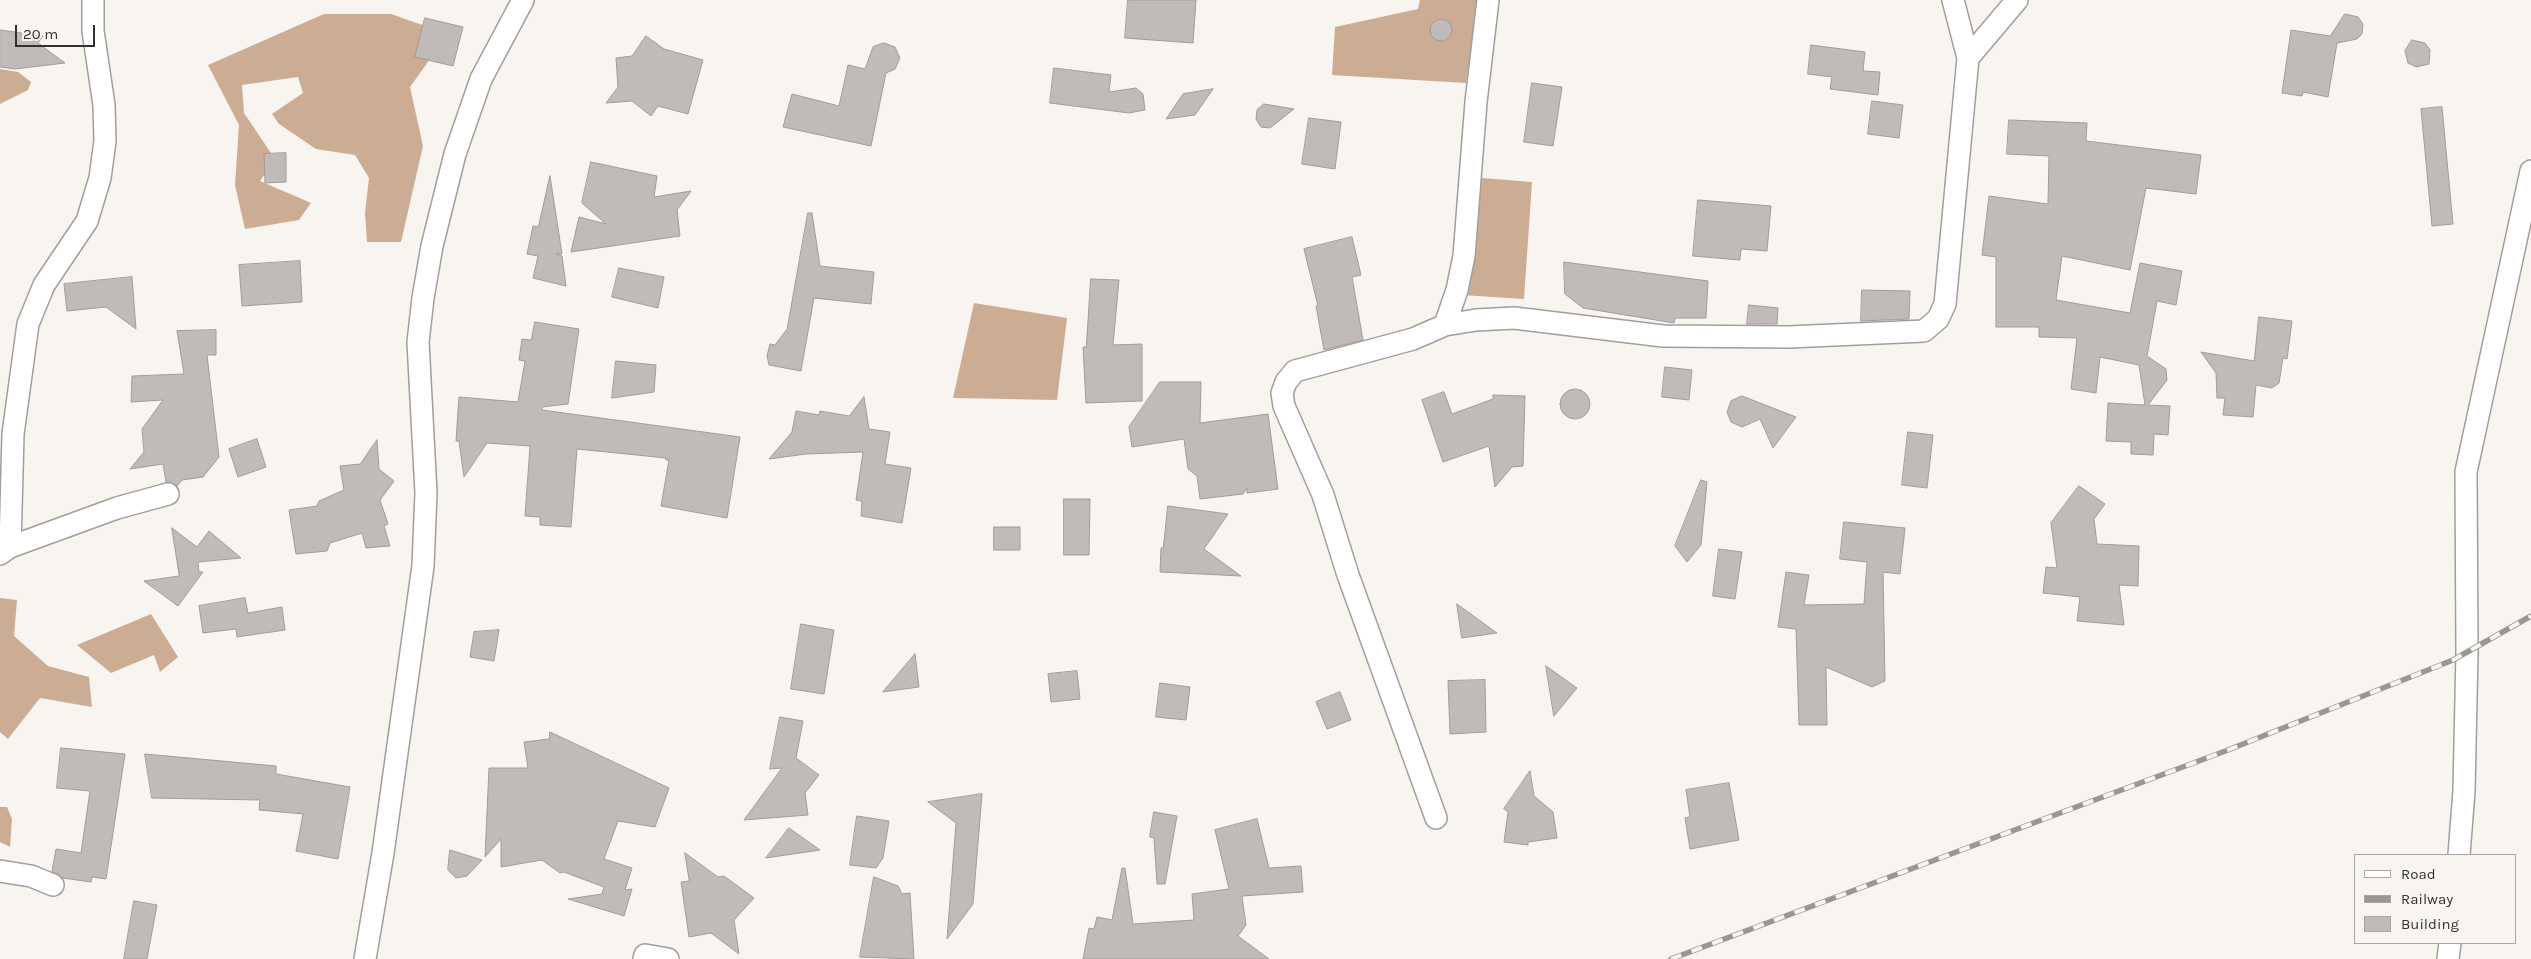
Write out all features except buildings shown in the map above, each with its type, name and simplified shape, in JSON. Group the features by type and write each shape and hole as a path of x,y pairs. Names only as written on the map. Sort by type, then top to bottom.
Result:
{"street":[{"path":"93,0 93,31 104,105 105,141 100,178 87,220 44,286 28,324 13,434 5,550 117,508 168,494"},
{"path":"365,959 383,853 423,566 426,493 418,342 423,298 432,246 454,154 481,79 523,0"},
{"path":"1445,325 1457,290 1464,256 1476,102 1488,0"},
{"path":"1436,818 1348,575 1323,495 1289,419 1282,393 1286,382 1295,371 1413,339 1445,325 1514,318 1664,336 1789,337 1924,331 1938,319 1945,304 1968,58 1953,0"},
{"path":"1968,58 2017,0"},
{"path":"2459,854 2464,791 2467,652 2466,472 2531,171"},
{"path":"0,871 22,874 53,885"},
{"path":"2448,959 2450,944"},
{"path":"644,959 644,955 668,959"}],"shaded area":[{"path":"1420,0 1480,0 1466,83 1332,75 1335,27 1418,9"},
{"path":"324,14 391,14 448,34 410,87 423,146 401,242 367,242 365,213 369,178 355,155 316,149 279,124 272,114 303,93 298,77 242,85 244,113 275,159 260,181 311,203 299,220 245,229 235,185 239,125 208,65"},
{"path":"0,69 18,72 31,82 28,90 0,104"},
{"path":"1470,177 1532,182 1524,299 1462,295"},
{"path":"974,303 1067,318 1057,400 953,398"},
{"path":"0,598 17,600 14,636 48,666 89,677 92,707 40,698 8,739 0,732"},
{"path":"151,614 178,657 160,672 154,655 111,673 77,645"},
{"path":"0,807 7,807 12,819 10,847 0,842"}],"railway":[{"path":"1671,959 2228,750 2453,660 2531,616"}]}
